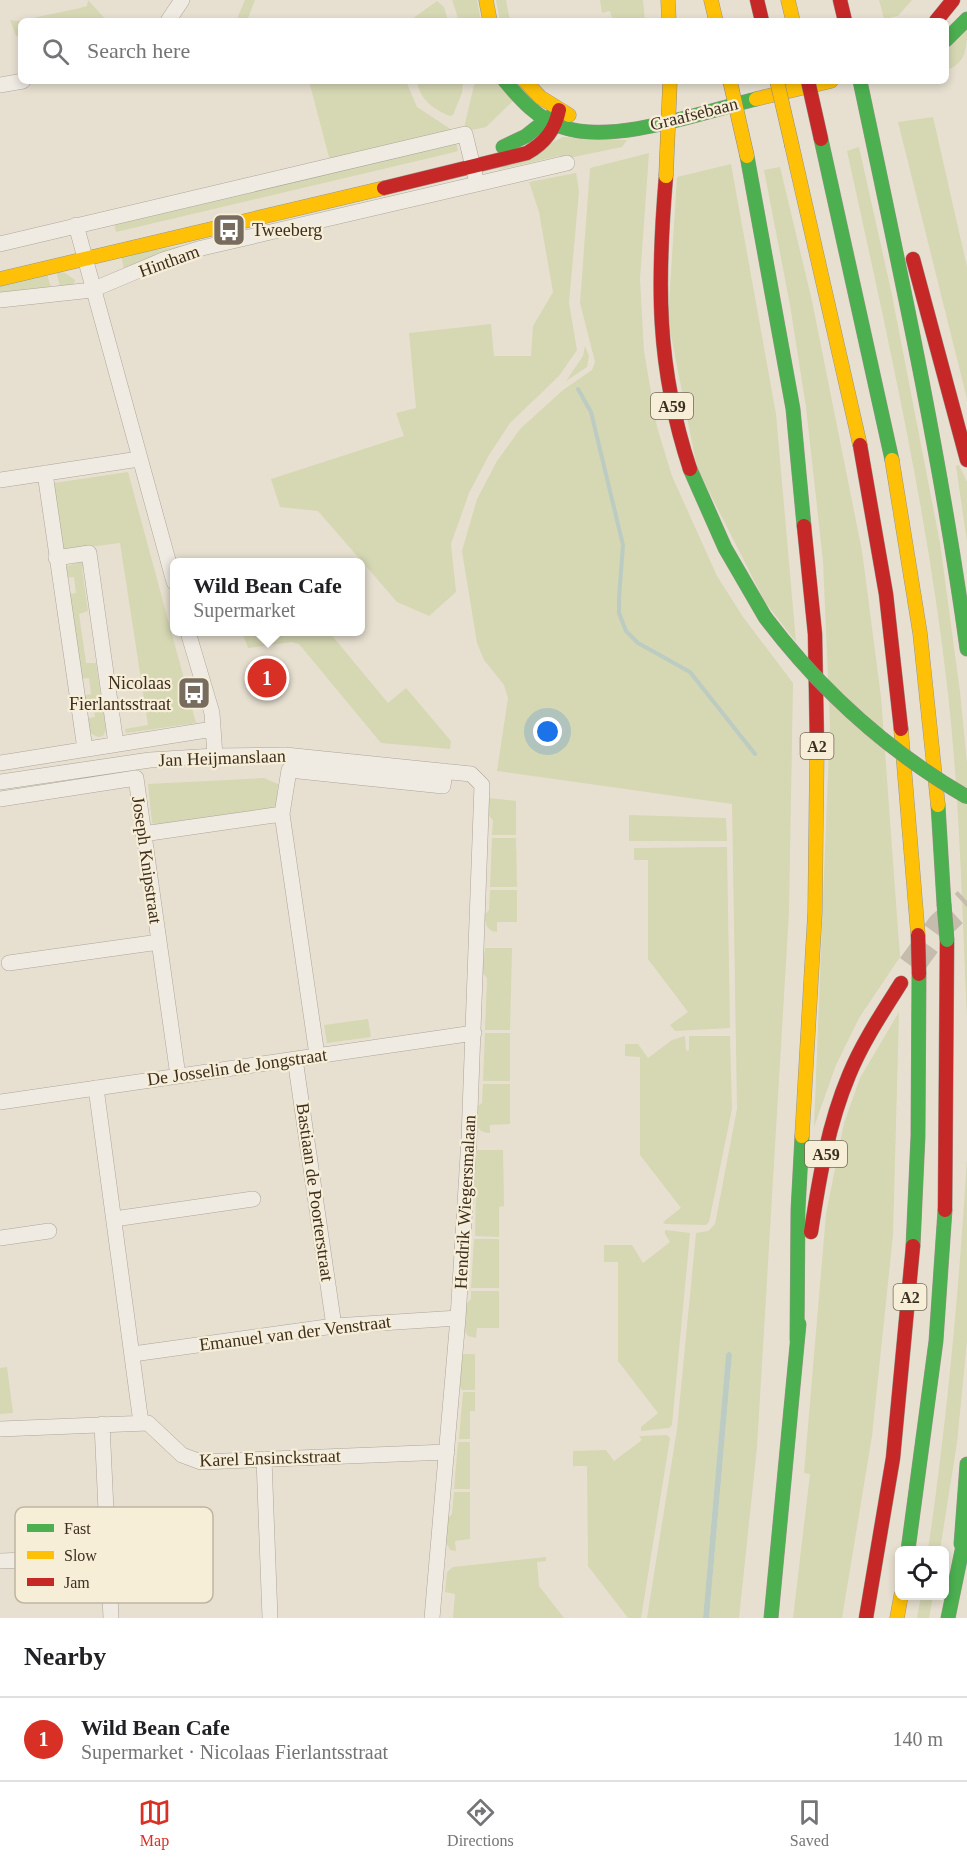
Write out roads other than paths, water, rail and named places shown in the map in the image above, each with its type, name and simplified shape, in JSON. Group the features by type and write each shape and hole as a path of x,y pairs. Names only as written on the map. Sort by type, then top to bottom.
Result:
{"main road":[{"path":"486,0 489,18"},
{"path":"669,0 669,18"},
{"path":"711,0 715,18"},
{"path":"757,0 761,18"},
{"path":"788,0 793,18"},
{"path":"938,18 953,0"},
{"path":"949,37 967,19"},
{"name":"Graafsebaan","path":"508,84 522,101 544,119 557,126 588,134 611,134 819,84"},
{"name":"Graafsebaan","path":"528,84 540,97 559,110 585,119 628,118 764,84"},
{"name":"A59","path":"670,84 660,253 660,321 666,379 676,426 690,470 710,520 732,566 765,617 804,668 857,721 931,776 967,797"},
{"name":"A2","path":"731,84 747,156 793,409 815,634 817,724 815,912 798,1210 797,1340 788,1464 771,1618"},
{"name":"A2","path":"777,84 851,398 879,547 900,700 918,935 920,1080 913,1270 896,1436 866,1618"},
{"name":"A2","path":"809,84 877,384 907,542 928,695 941,833 947,940 949,1057 941,1274 925,1439 909,1546"},
{"path":"861,84 951,533 967,649"},
{"path":"557,126 559,110"},
{"name":"Hintham","path":"472,161 520,141 544,119 559,110"},
{"name":"Hintham","path":"0,265 83,252 472,161 530,152 557,126"},
{"path":"871,127 922,289 946,389 967,460"},
{"name":"Hintham","path":"0,279 83,252"},
{"name":"A59","path":"797,1340 814,1210 835,1113 849,1074 870,1032 901,983"},
{"path":"960,1551 967,1464"},
{"path":"948,1618 967,1526"},
{"path":"897,1618 900,1600"}],"street":[{"path":"170,18 182,0"},
{"path":"960,0 967,4"},
{"path":"0,86 18,82"},
{"path":"0,244 465,134 477,184"},
{"name":"Hintham","path":"0,300 92,290 202,248 567,163"},
{"path":"76,225 170,568"},
{"path":"0,480 139,459"},
{"path":"45,473 85,749"},
{"path":"56,558 89,553 116,744"},
{"path":"189,636 212,713 216,756"},
{"name":"Jan Heijmanslaan","path":"0,763 213,729"},
{"name":"Jan Heijmanslaan","path":"0,782 150,760 285,755 471,774 482,785"},
{"name":"Jan Heijmanslaan","path":"282,814 289,770 443,786 445,771"},
{"name":"Jan Heijmanslaan","path":"0,799 136,777"},
{"name":"Joseph Knipstraat","path":"136,777 178,1076"},
{"name":"Hendrik Wiegersmalaan","path":"432,1618 458,1318 474,1033 482,785"},
{"path":"143,834 282,814 317,1056"},
{"name":"Joseph Knipstraat","path":"9,963 159,942"},
{"name":"De Josselin de Jongstraat","path":"0,1102 474,1033"},
{"name":"Bastiaan de Poorterstraat","path":"295,1059 334,1326"},
{"path":"0,1429 141,1423 96,1088"},
{"path":"114,1219 253,1199"},
{"path":"0,1238 49,1231"},
{"name":"Emanuel van der Venstraat","path":"133,1354 334,1326 458,1318"},
{"name":"Karel Ensinckstraat","path":"141,1423 154,1427 191,1460 447,1452"},
{"path":"102,1424 106,1507"},
{"path":"264,1459 270,1618"},
{"path":"0,1561 15,1560"},
{"path":"110,1603 111,1618"}],"waterway":[{"path":"578,389 591,412 623,545 619,613 626,631 638,643 690,672 755,754"}],"tunnel":[{"path":"911,966 940,926 967,901"}],"place":[{"name":"Tweeberg","path":"229,230"},
{"name":"Wild Bean Cafe","path":"267,678"},
{"name":"Nicolaas Fierlantsstraat","path":"194,693"}]}
